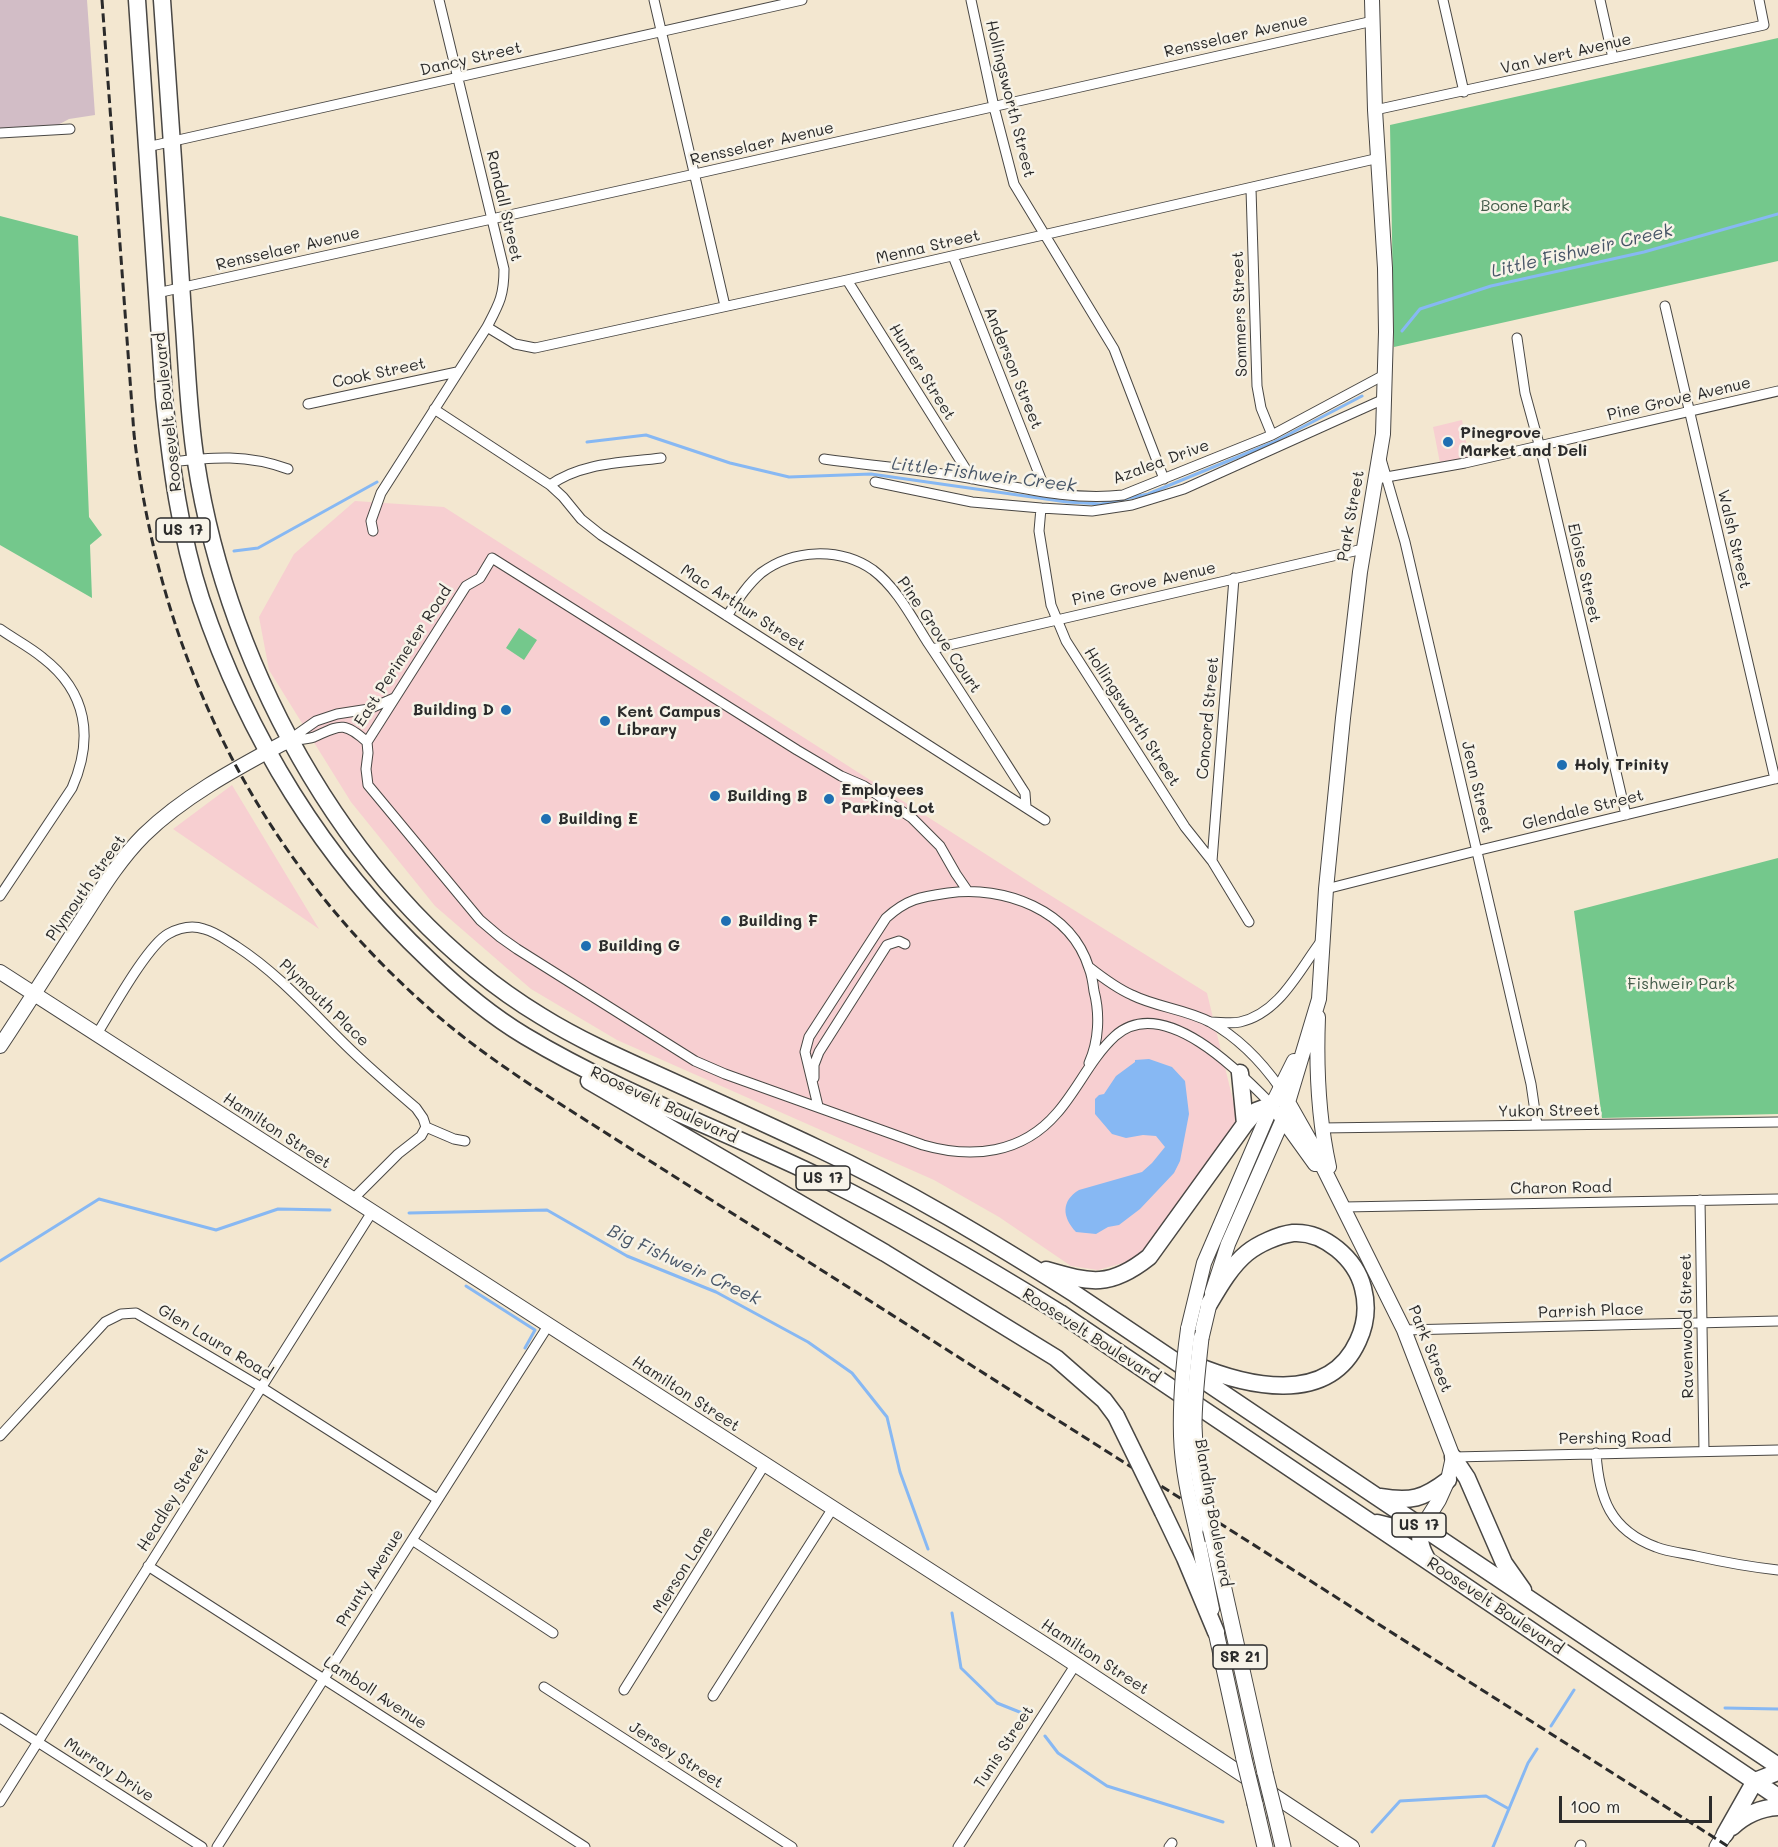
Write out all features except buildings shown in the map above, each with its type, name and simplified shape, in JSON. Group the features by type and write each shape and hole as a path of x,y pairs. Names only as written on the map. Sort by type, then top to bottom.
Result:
{"highway":[{"name":"Roosevelt Boulevard","path":"137,0 171,462 184,533 201,597 227,666 267,752 316,832 392,924 461,990 524,1035 600,1077 826,1180 936,1238 1060,1314 1778,1797"},
{"name":"Roosevelt Boulevard","path":"162,0 195,459 209,529 235,617 260,679 289,740 353,839 397,892 463,958 508,994 538,1014 594,1045 865,1171 948,1216 1028,1265 1156,1349 1778,1766"},
{"path":"524,1035 610,1094 885,1253 1056,1358 1104,1400 1116,1416 1185,1558 1216,1632"},
{"path":"1240,1073 1245,1124"},
{"path":"1028,1265 1071,1277 1092,1280 1111,1279 1131,1272 1149,1257 1245,1124 1256,1112 1280,1104"},
{"path":"1156,1349 1221,1376 1281,1386 1311,1383 1333,1373 1353,1352 1365,1328 1366,1310 1363,1287 1356,1270 1342,1252 1319,1238 1293,1233 1267,1241 1246,1254 1224,1279 1209,1304"},
{"path":"1453,1457 1467,1478 1504,1563 1529,1598"},
{"path":"1376,1497 1398,1500 1415,1499 1433,1491 1448,1480"},
{"path":"1367,1521 1401,1529 1422,1527 1419,1537 1420,1547 1429,1562"},
{"path":"1721,1841 1755,1781 1778,1772"},
{"path":"1721,1841 1746,1816 1760,1809 1778,1807"}],"main road":[{"name":"Blanding Boulevard","path":"1209,1304 1201,1338 1194,1426 1203,1497 1283,1847"},
{"name":"Blanding Boulevard","path":"1216,1632 1265,1847"}],"street":[{"name":"Randall Street","path":"373,531 371,521 381,493 487,327 504,290 504,269 439,0"},
{"path":"654,0 725,306"},
{"name":"Dancy Street","path":"147,147 802,0"},
{"name":"Hollingsworth Street","path":"971,0 994,107 1014,184 1114,349 1164,479"},
{"name":"Park Street","path":"1334,1187 1303,1149 1283,1119 1280,1104 1319,999 1326,889 1343,718 1364,549 1381,478 1385,268 1375,110 1372,0"},
{"path":"1443,0 1464,92"},
{"path":"1600,0 1613,58"},
{"name":"Van Wert Avenue","path":"1375,110 1764,25 1759,0"},
{"name":"Rensselaer Avenue","path":"157,293 1373,21"},
{"path":"0,133 70,129"},
{"name":"Menna Street","path":"487,327 515,344 536,348 848,280 1379,158"},
{"name":"Sommers Street","path":"1251,189 1257,386 1261,408 1272,435"},
{"name":"Anderson Street","path":"953,256 1041,479 1043,491"},
{"name":"Hunter Street","path":"848,280 972,479"},
{"name":"Walsh Street","path":"1665,306 1777,779"},
{"name":"Eloise Street","path":"1516,338 1525,393 1540,447 1626,815"},
{"name":"Cook Street","path":"308,404 457,372"},
{"name":"Azalea Drive","path":"824,459 1098,498 1123,495 1272,435 1384,375"},
{"name":"Pine Grove Avenue","path":"1381,478 1540,447 1778,392"},
{"name":"Azalea Drive","path":"875,483 972,502 1041,508 1092,511 1132,505 1184,489 1384,399"},
{"name":"Mac Arthur Street","path":"434,409 550,485 581,519 601,535 1045,820"},
{"path":"171,462 228,456 272,463 288,469"},
{"path":"550,485 564,475 582,469 661,458"},
{"name":"Jean Street","path":"1381,478 1408,553 1531,1084 1537,1125"},
{"name":"Hollingsworth Street","path":"1041,508 1039,531 1051,605 1066,641 1179,817 1212,861 1249,922"},
{"name":"Pine Grove Avenue","path":"932,649 1364,549"},
{"name":"Pine Grove Court","path":"727,616 749,585 762,573 798,556 838,555 872,570 886,582 932,649 1025,793 1026,807"},
{"name":"East Perimeter Road","path":"968,890 940,846 912,818 864,786 841,776 797,750 492,558 480,578 466,586 367,742 368,785 480,920 500,938 688,1057 724,1074 923,1145 975,1153 1008,1146 1040,1129 1056,1114 1082,1078"},
{"name":"Concord Street","path":"1212,861 1234,578"},
{"path":"0,629 43,658 63,677 77,700 83,717 85,742 81,768 72,788 0,896"},
{"path":"289,740 316,721 337,714 369,709 394,698"},
{"path":"289,740 312,738 326,730 339,727 357,733 367,742"},
{"name":"Plymouth Street","path":"0,1046 105,885 145,834 178,806 289,740"},
{"name":"Glendale Street","path":"1326,889 1476,850 1777,779"},
{"path":"818,1106 805,1052 809,1037 886,918 900,905 917,897 968,890 1013,897 1039,908 1066,931 1083,953 1089,967 1097,1001 1096,1041 1082,1078"},
{"name":"Plymouth Place","path":"97,1034 158,942 167,934 179,929 204,928 254,958 287,985 354,1053 416,1108 426,1127"},
{"path":"1209,1022 1238,1022 1269,1009 1283,994 1322,940"},
{"path":"814,1087 814,1065 819,1052 887,945 898,941 905,944"},
{"path":"1089,967 1109,983 1133,996 1183,1011 1226,1032 1253,1054 1280,1088"},
{"name":"Hamilton Street","path":"0,972 1076,1664 1352,1847"},
{"path":"1319,999 1317,1054 1321,1128 1334,1187"},
{"path":"1082,1078 1116,1035 1130,1027 1162,1026 1176,1029 1214,1051 1280,1104"},
{"name":"Park Street","path":"1280,1088 1307,1035"},
{"name":"Blanding Boulevard","path":"1216,1632 1186,1479 1181,1437 1181,1379 1188,1329 1204,1263 1280,1104 1280,1088"},
{"name":"Park Street","path":"1280,1104 1334,1187 1344,1207 1404,1330 1453,1457"},
{"name":"Blanding Boulevard","path":"1209,1304 1228,1244 1283,1119"},
{"name":"Yukon Street","path":"1321,1128 1778,1122"},
{"path":"353,1199 398,1154 421,1136 426,1127 454,1139 465,1141"},
{"name":"Charon Road","path":"1344,1207 1778,1199"},
{"name":"Ravenwood Street","path":"1700,1200 1704,1451"},
{"name":"Headley Street","path":"0,1803 372,1212"},
{"name":"Glen Laura Road","path":"0,1436 105,1322 112,1317 129,1312 136,1313 150,1319 261,1387 437,1499"},
{"name":"Parrish Place","path":"1404,1330 1778,1321"},
{"name":"Prunty Avenue","path":"217,1847 548,1326"},
{"name":"Pershing Road","path":"1453,1457 1778,1450"},
{"path":"1596,1453 1600,1488 1605,1503 1624,1529 1638,1539 1658,1548 1728,1563 1778,1570"},
{"path":"1422,1527 1439,1500 1448,1480 1453,1457"},
{"name":"Merson Lane","path":"624,1690 765,1464"},
{"path":"713,1696 833,1508"},
{"path":"412,1540 553,1633"},
{"name":"Lamboll Avenue","path":"148,1566 585,1847"},
{"name":"Tunis Street","path":"958,1847 1076,1664"},
{"name":"Jersey Street","path":"544,1687 792,1847"},
{"name":"Murray Drive","path":"0,1718 202,1847"}],"shaded area":[{"path":"0,0 87,0 95,115 69,119 56,126 0,129"},
{"path":"1462,420 1469,458 1440,463 1433,427"},
{"path":"355,501 444,507 1037,887 1207,993 1238,1121 1148,1246 1130,1261 1098,1270 1071,1266 999,1217 934,1180 617,1040 531,989 435,906 351,802 269,670 259,617 294,554"},
{"path":"232,785 319,929 173,829"}],"green space":[{"name":"Boone Park","path":"1778,38 1778,261 1394,347 1390,125"},
{"path":"0,216 78,236 89,517 102,535 90,545 92,598 0,545"},
{"path":"519,628 537,640 524,660 506,648"},
{"name":"Fishweir Park","path":"1778,858 1778,1114 1602,1118 1574,911"}],"water":[{"path":"1149,1059 1172,1067 1185,1081 1189,1114 1180,1161 1174,1173 1140,1209 1119,1225 1108,1227 1096,1234 1076,1232 1066,1215 1066,1204 1073,1194 1079,1190 1142,1172 1165,1147 1156,1136 1143,1135 1126,1138 1112,1134 1095,1114 1095,1099 1104,1094 1116,1076 1135,1060"}],"waterway":[{"name":"Little Fishweir Creek","path":"1402,331 1420,309 1491,286 1644,252 1778,214"},
{"name":"Little Fishweir Creek","path":"587,442 646,435 730,463 789,477 871,474 1067,502 1101,504 1148,494 1274,442 1362,396"},
{"path":"234,551 258,548 377,482"},
{"path":"0,1261 99,1199 216,1230 278,1209 330,1210"},
{"name":"Big Fishweir Creek","path":"409,1213 547,1210 627,1256 716,1292 808,1342 852,1373 887,1417 900,1472 928,1549"},
{"path":"466,1286 535,1330 525,1348"},
{"name":"Big Fishweir Creek","path":"952,1613 961,1668 997,1703 1027,1715"},
{"name":"Big Fishweir Creek","path":"1551,1726 1574,1690"},
{"name":"Big Fishweir Creek","path":"1725,1708 1778,1709"},
{"name":"Big Fishweir Creek","path":"1045,1736 1058,1753 1107,1786 1223,1822"},
{"name":"Big Fishweir Creek","path":"1493,1847 1528,1763 1537,1749"},
{"name":"Big Fishweir Creek","path":"1372,1832 1400,1801 1486,1796 1509,1809"}],"railway":[{"path":"102,0 134,434 147,518 167,599 194,677 228,751 269,823 317,890 372,953 447,1024 538,1090 1729,1847"}],"place":[{"name":"Pinegrove Market and Deli","path":"1448,442"},
{"name":"Building D","path":"506,710"},
{"name":"Kent Campus Library","path":"605,721"},
{"name":"Holy Trinity","path":"1562,765"},
{"name":"Building B","path":"715,796"},
{"name":"Employees Parking Lot","path":"829,799"},
{"name":"Building E","path":"546,819"},
{"name":"Building F","path":"726,921"},
{"name":"Building G","path":"586,946"}]}
